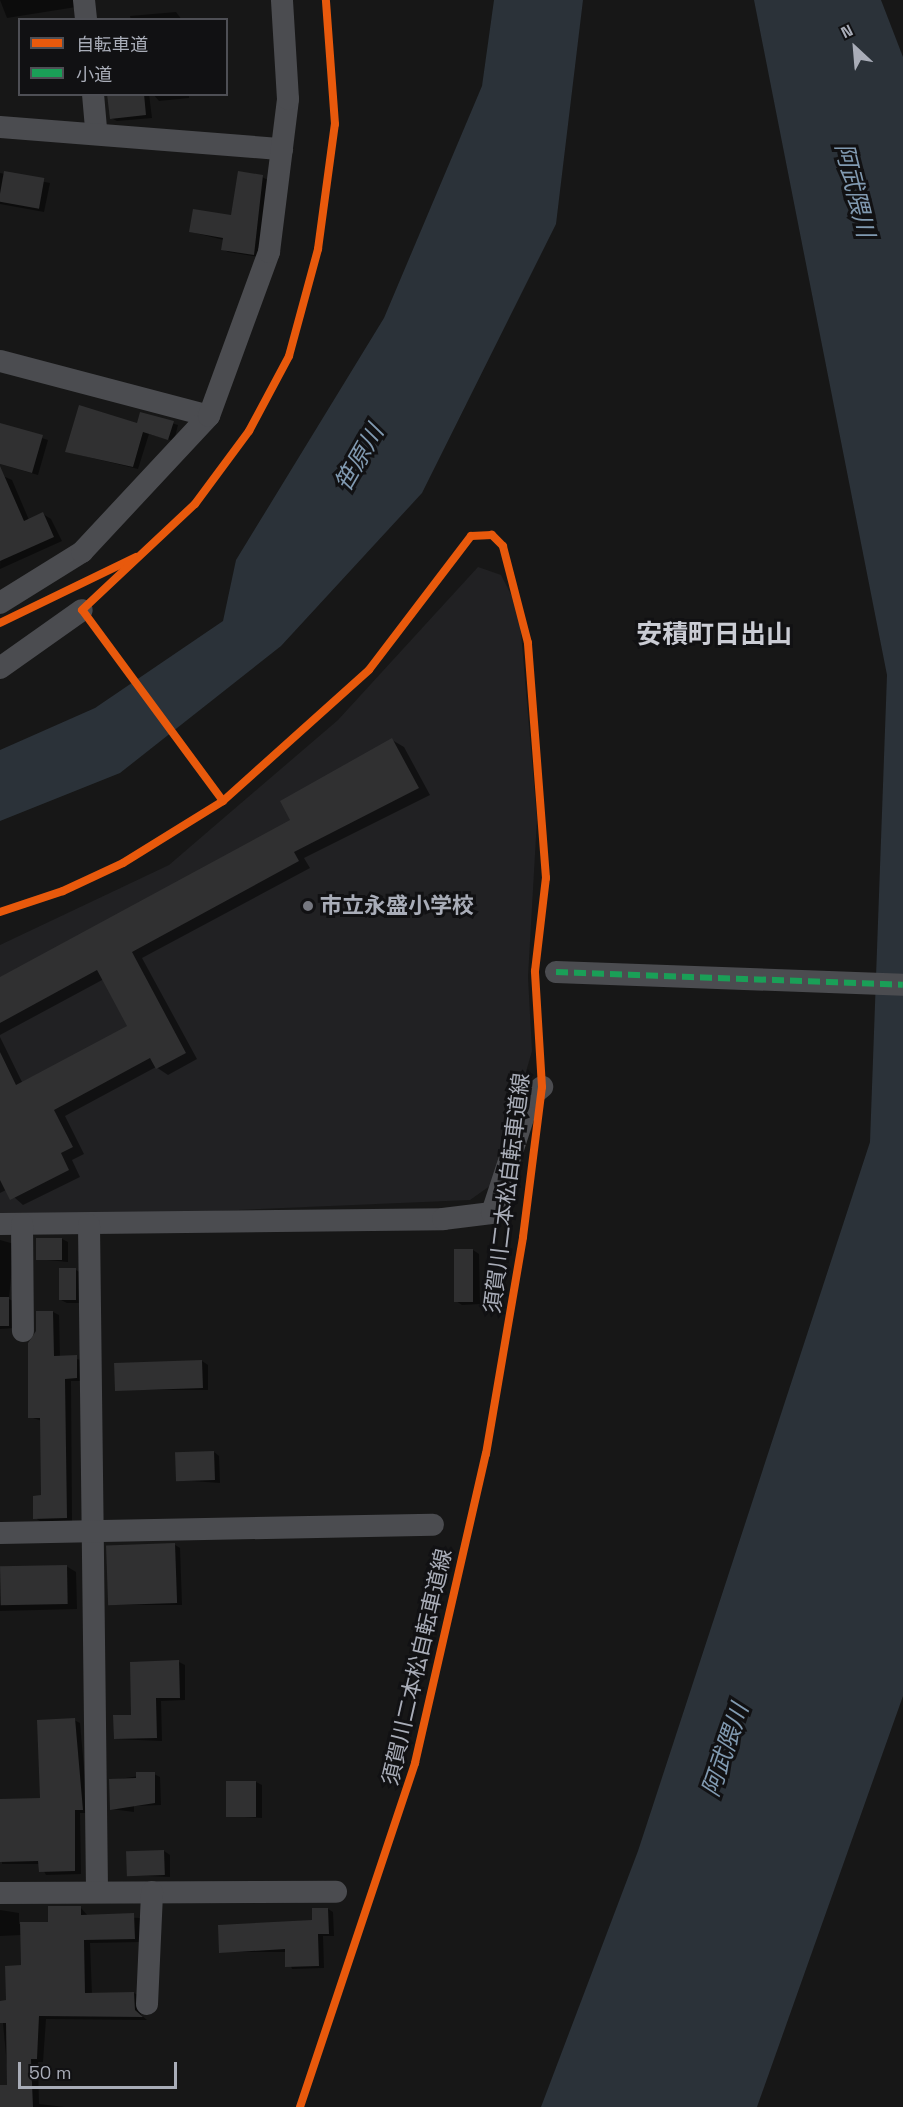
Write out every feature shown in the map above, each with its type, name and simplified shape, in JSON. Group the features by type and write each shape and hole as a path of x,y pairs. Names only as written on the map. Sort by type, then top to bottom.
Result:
{"street":[{"path":"84,0 86,18"},
{"path":"0,603 82,552 209,416 269,252 288,99 282,0"},
{"path":"93,96 96,132"},
{"path":"0,127 96,132 282,149"},
{"path":"0,361 209,416"},
{"path":"0,668 82,610"},
{"path":"556,972 903,985"},
{"path":"23,1330 11,1224 89,1225 443,1219 492,1212 530,1097 542,1087"},
{"path":"89,1225 97,1892"},
{"path":"0,1533 93,1529 433,1525"},
{"path":"147,2004 152,1892"},
{"path":"0,1893 336,1892"}],"shaded area":[{"name":"市立永盛小学校","path":"478,567 501,575 519,610 537,819 528,977 532,1051 494,1183 470,1200 122,1215 0,1213 0,945 169,865 338,720"}],"water":[{"name":"笹原川","path":"494,0 583,0 556,224 422,493 281,646 120,773 0,821 0,750 95,708 223,621 236,560 384,318 482,86"},
{"name":"阿武隈川","path":"754,0 881,0 903,57 903,1696 757,2107 541,2107 638,1851 870,1142 887,675"}],"building":[{"path":"107,96 144,96 146,115 110,119"},
{"path":"4,171 44,178 39,209 0,202"},
{"path":"238,171 263,175 254,255 221,250 223,238 189,232 193,209 231,215"},
{"path":"79,405 137,423 140,412 174,421 168,440 143,432 133,467 65,452"},
{"path":"0,423 43,435 32,473 0,464"},
{"path":"0,466 24,521 43,512 54,537 0,561"},
{"path":"392,738 419,788 294,852 299,861 132,952 186,1053 156,1069 150,1058 54,1110 73,1147 61,1153 69,1170 10,1200 0,1180 0,1052 16,1085 127,1026 97,970 0,1023 0,977 290,820 280,801"},
{"path":"36,1238 62,1238 62,1260 36,1260"},
{"path":"454,1249 473,1249 473,1302 454,1302"},
{"path":"59,1268 76,1268 76,1300 59,1300"},
{"path":"0,1297 9,1297 9,1326 0,1326"},
{"path":"36,1311 53,1311 54,1356 77,1355 77,1378 65,1379 67,1518 33,1519 33,1496 41,1495 40,1418 28,1418 28,1343 36,1331"},
{"path":"202,1360 203,1388 115,1391 114,1363"},
{"path":"214,1451 215,1480 176,1481 175,1452"},
{"path":"175,1543 177,1603 108,1605 106,1545"},
{"path":"67,1565 68,1604 1,1605 0,1566"},
{"path":"179,1660 180,1698 156,1698 157,1738 114,1739 113,1715 131,1715 130,1662"},
{"path":"75,1718 83,1810 75,1810 75,1871 39,1872 38,1861 0,1862 0,1799 40,1798 37,1720"},
{"path":"136,1772 155,1772 155,1803 110,1810 109,1779 136,1778"},
{"path":"226,1781 256,1781 256,1817 226,1817"},
{"path":"164,1850 165,1875 127,1876 126,1851"},
{"path":"48,1906 81,1906 81,1915 134,1913 135,1939 84,1940 85,1993 134,1992 135,2010 143,2017 39,2016 37,2059 31,2059 33,2107 0,2107 0,2085 7,2085 6,2023 0,2023 0,2001 6,2000 5,1966 21,1965 20,1922 48,1922"},
{"path":"312,1908 328,1908 329,1934 318,1934 319,1966 285,1967 285,1949 219,1953 218,1925 312,1920"}],"marked path":[{"path":"556,972 903,985"}],"cycle path":[{"name":"須賀川二本松自転車道線","path":"300,2107 415,1763 486,1454 523,1237 542,1087 535,971 546,878 528,643 503,546 492,535 471,536 369,670 223,801 82,610 195,504 249,431 289,356 318,249 335,124 326,0"},
{"path":"0,623 136,557"},
{"path":"0,912 63,891 123,863 223,801"}],"place":[{"name":"市立永盛小学校","path":"308,906"}],"district":[{"name":"安積町日出山","path":"714,635"}]}
